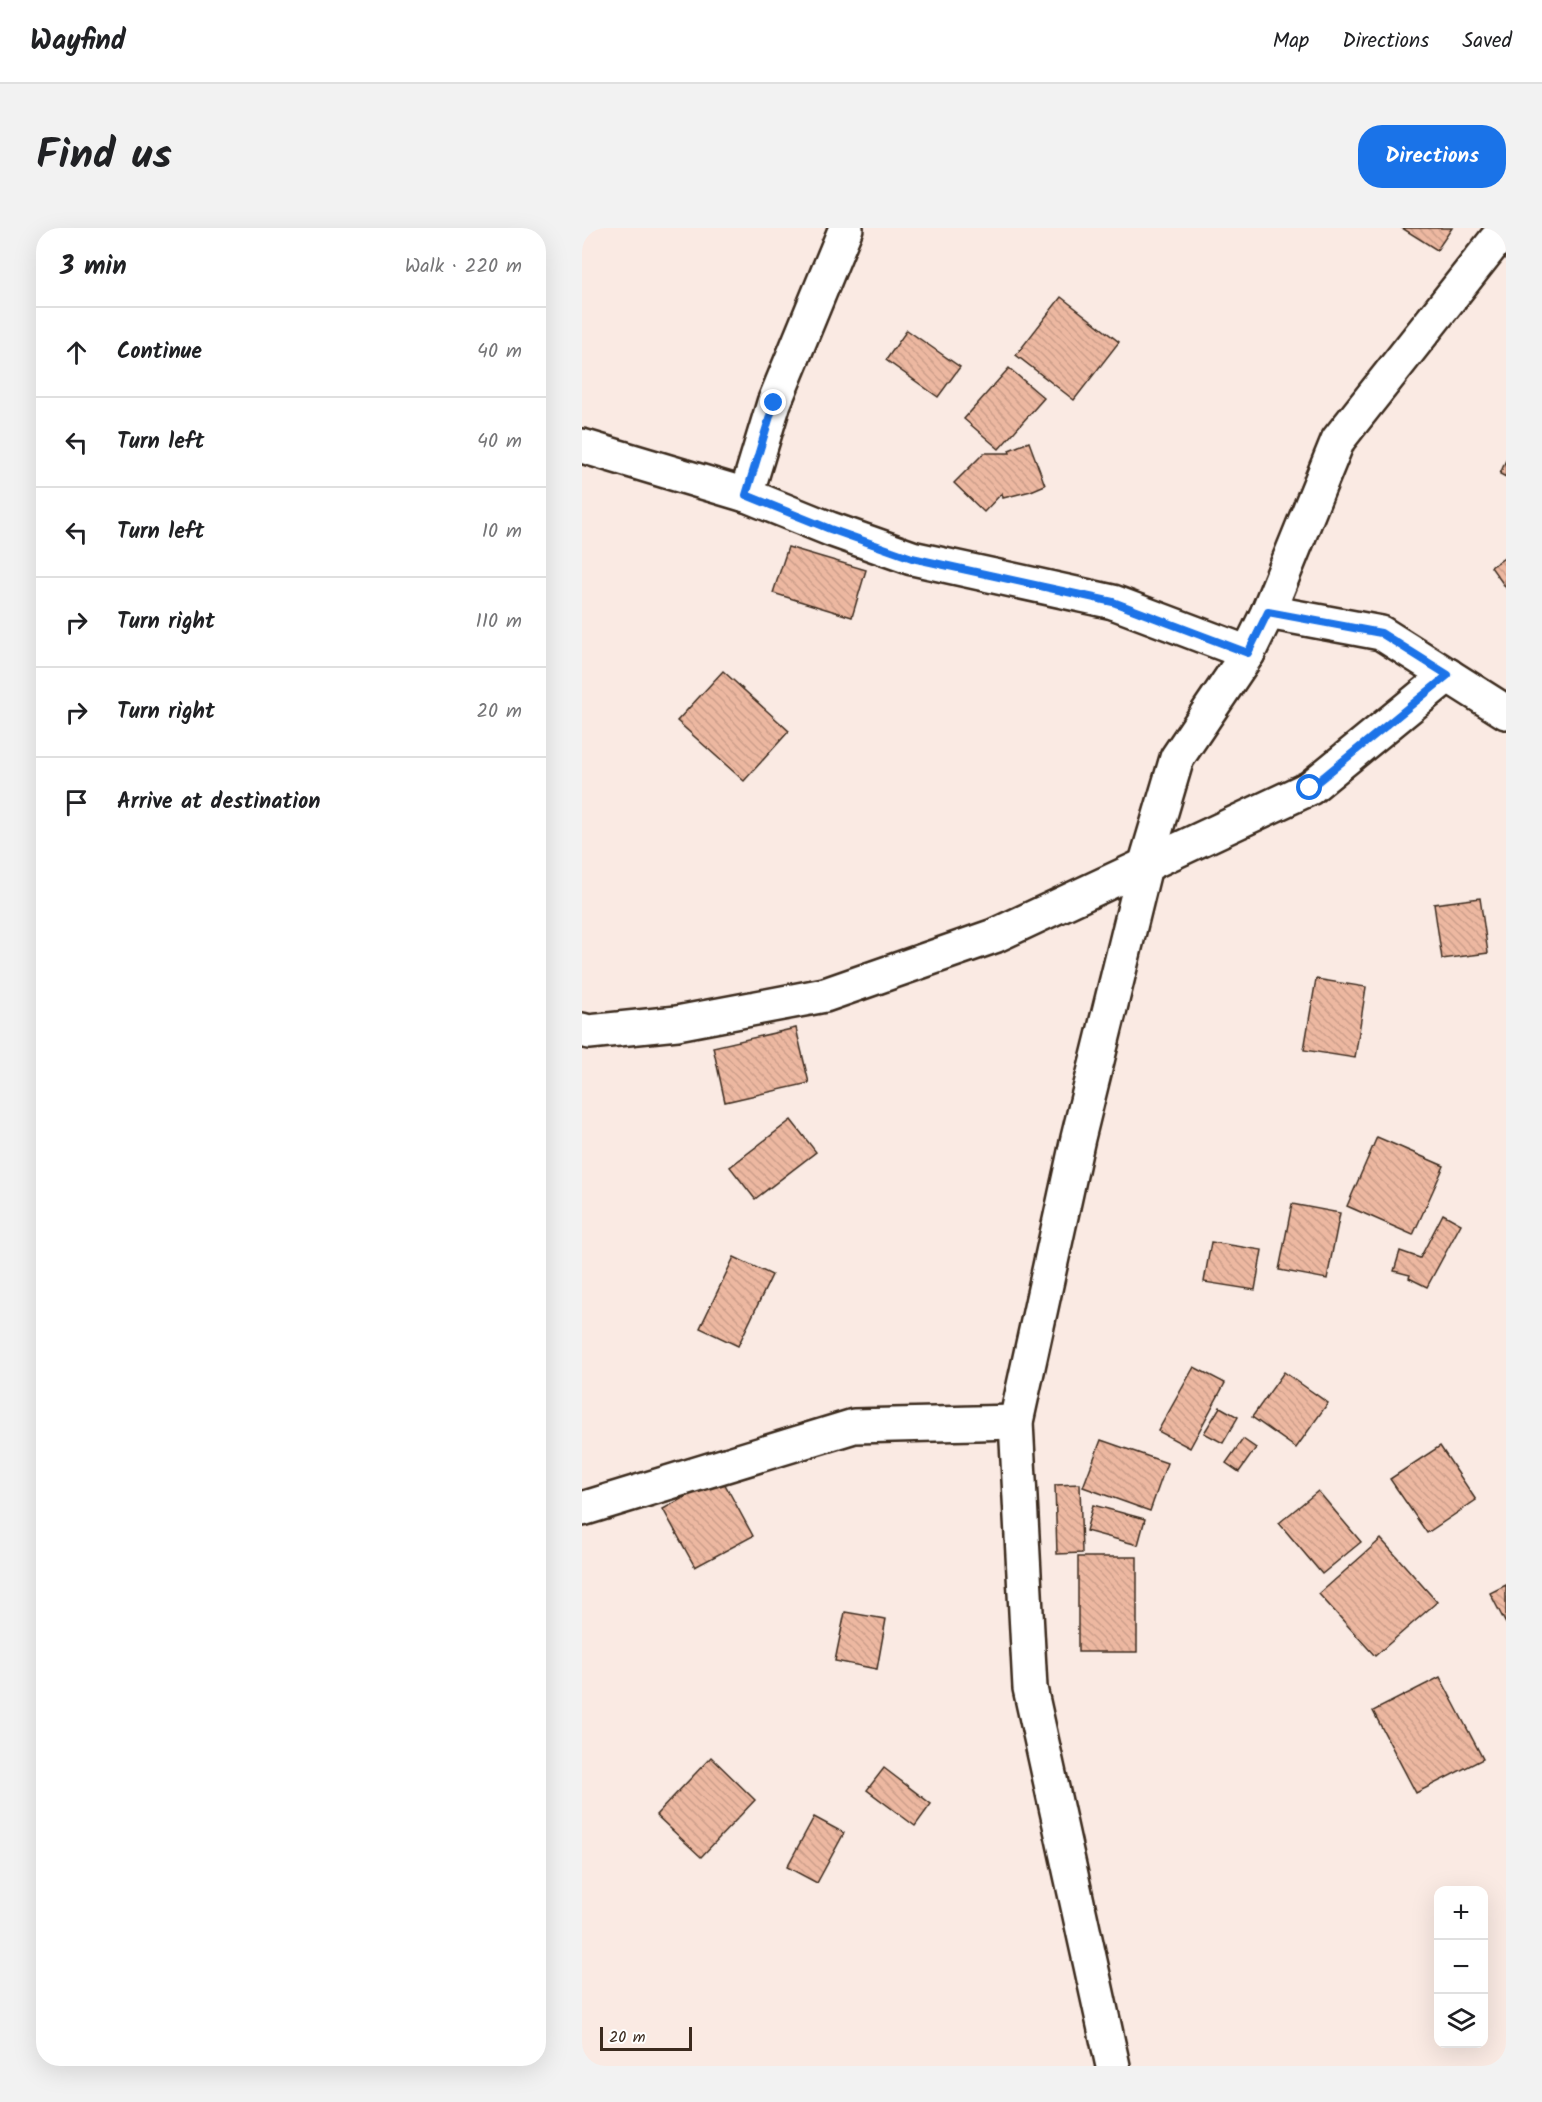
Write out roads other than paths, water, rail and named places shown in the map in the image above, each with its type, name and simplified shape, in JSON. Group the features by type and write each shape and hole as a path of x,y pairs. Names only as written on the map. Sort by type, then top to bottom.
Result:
{"street":[{"path":"746,495 774,403 846,228"},
{"path":"1113,2066 1030,1688 1016,1422 1078,1138 1145,866 1177,758 1248,653 1268,612 1338,440 1495,241 1506,231"},
{"path":"582,446 746,495 830,529 912,558 1113,602 1248,653"},
{"path":"1268,612 1381,633 1506,712"},
{"path":"584,1032 677,1023 825,995 993,936 1310,788 1448,675"},
{"path":"582,1509 854,1426 1016,1422"}]}
